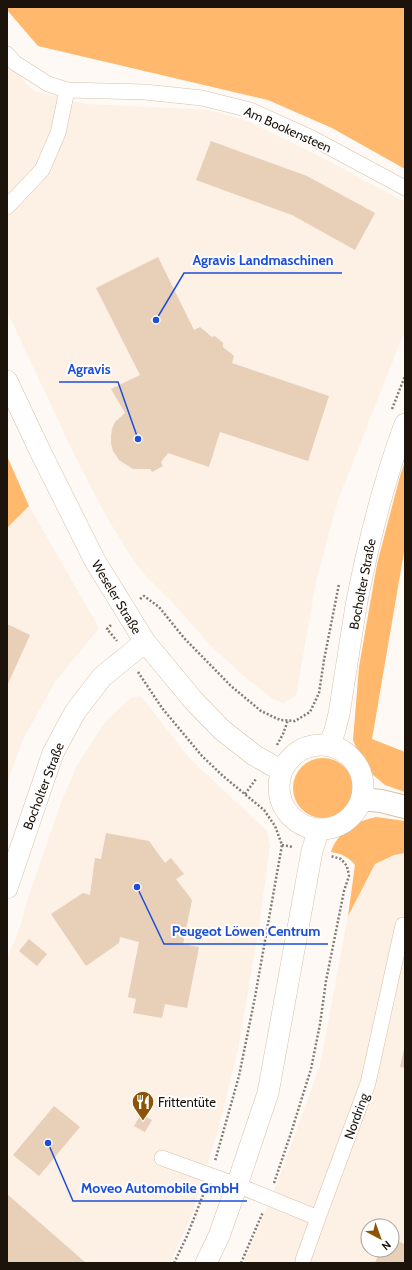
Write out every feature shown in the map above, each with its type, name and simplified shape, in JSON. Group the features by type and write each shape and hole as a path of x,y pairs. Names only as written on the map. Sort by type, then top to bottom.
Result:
{"main road":[{"name":"Weseler Straße","path":"7,381 95,561 145,642 193,700 222,730 254,755 282,771"},
{"name":"Bocholter Straße","path":"329,746 339,714 356,606 374,521 396,449 398,417"},
{"name":"Bocholter Straße","path":"7,888 53,753 75,712 102,677 145,642"},
{"path":"315,745 329,746 342,751 353,760 360,771 363,784 362,798 356,811 346,821 333,827 319,829 306,827 294,820 285,810 280,797 279,784 282,771 290,759 301,750 315,745"},
{"path":"362,798 405,807"},
{"path":"206,1263 219,1236 268,1093 312,851 319,829"}],"street":[{"name":"Am Bookensteen","path":"7,54 15,63 48,84 67,90 145,92 202,98 250,110 312,138 405,188"},
{"path":"7,208 42,170 58,133 67,90"},
{"name":"Nordring","path":"303,1260 368,1083 403,925"},
{"path":"162,1158 237,1185 318,1218"}],"path":[{"path":"398,417 405,376"},
{"path":"174,1263 187,1236 218,1153 239,1076 255,997 282,845 275,826 264,810 240,791 202,756 162,708 128,656 108,629 125,608 144,596 159,607 184,638 231,686 261,711 280,720 295,721 310,712 319,693 339,582"},
{"path":"241,1263 269,1198 311,1069 320,1024 326,981 344,891 349,876 347,866 341,859 282,845"}],"shaded area":[{"path":"7,7 405,7 405,169 332,128 268,100 38,46 7,10"},
{"path":"7,64 34,91 85,104 209,110 247,121 321,157 405,202 405,333 338,500 316,581 296,696 283,703 272,698 246,678 211,646 170,600 143,573 128,552 105,514 74,454 7,311"},
{"path":"7,456 29,506 7,528"},
{"path":"405,462 405,546 372,739 405,752 405,792 385,785 372,774 358,752 353,740 359,667 377,564"},
{"path":"29,506 99,628 55,682 23,739 7,783 7,528"},
{"path":"141,696 189,758 267,831 270,846 258,932 238,1049 218,1130 192,1214 170,1263 7,1263 7,958 20,927 27,901 61,803 76,767 105,722 131,698"},
{"path":"317,758 329,758 340,763 348,771 353,782 351,800 340,813 329,818 317,818 306,813 298,805 293,794 293,782 298,771 306,763"},
{"path":"376,817 405,821 405,853 394,855 375,864 348,916 355,865 350,859 331,852 332,848 340,836 350,827 359,822"},
{"path":"405,853 405,1263 244,1263 278,1181 320,1066 348,916 375,864 394,855"}],"building":[{"path":"211,141 307,176 375,213 355,250 292,215 196,180"},
{"path":"158,257 194,330 200,327 212,337 215,336 223,343 223,347 234,356 232,363 329,396 308,461 220,432 209,467 168,453 161,462 163,466 152,472 150,469 133,469 119,460 113,451 111,436 115,422 125,413 111,389 140,375 96,288"},
{"path":"7,624 30,635 7,686"},
{"path":"106,833 149,841 165,863 171,858 184,874 176,879 192,900 183,944 199,947 187,1008 165,1004 162,1018 133,1013 136,999 128,997 139,942 120,937 119,943 86,966 51,914 83,893 90,895 95,858 101,859"},
{"path":"29,939 47,954 37,966 19,951"},
{"path":"404,1049 405,1050 405,1068 400,1067"},
{"path":"54,1106 80,1127 39,1176 13,1155"},
{"path":"141,1114 152,1120 145,1132 134,1126"},
{"path":"7,1194 86,1263 7,1263"},
{"path":"400,1242 405,1244 405,1263 375,1263 377,1258 400,1258"}],"place":[{"name":"Agravis Landmaschinen","path":"156,320"},
{"name":"Agravis","path":"138,439"},
{"name":"Peugeot Löwen Centrum","path":"137,887"},
{"name":"Frittentüte","path":"143,1122"},
{"name":"Moveo Automobile GmbH","path":"48,1143"}]}
